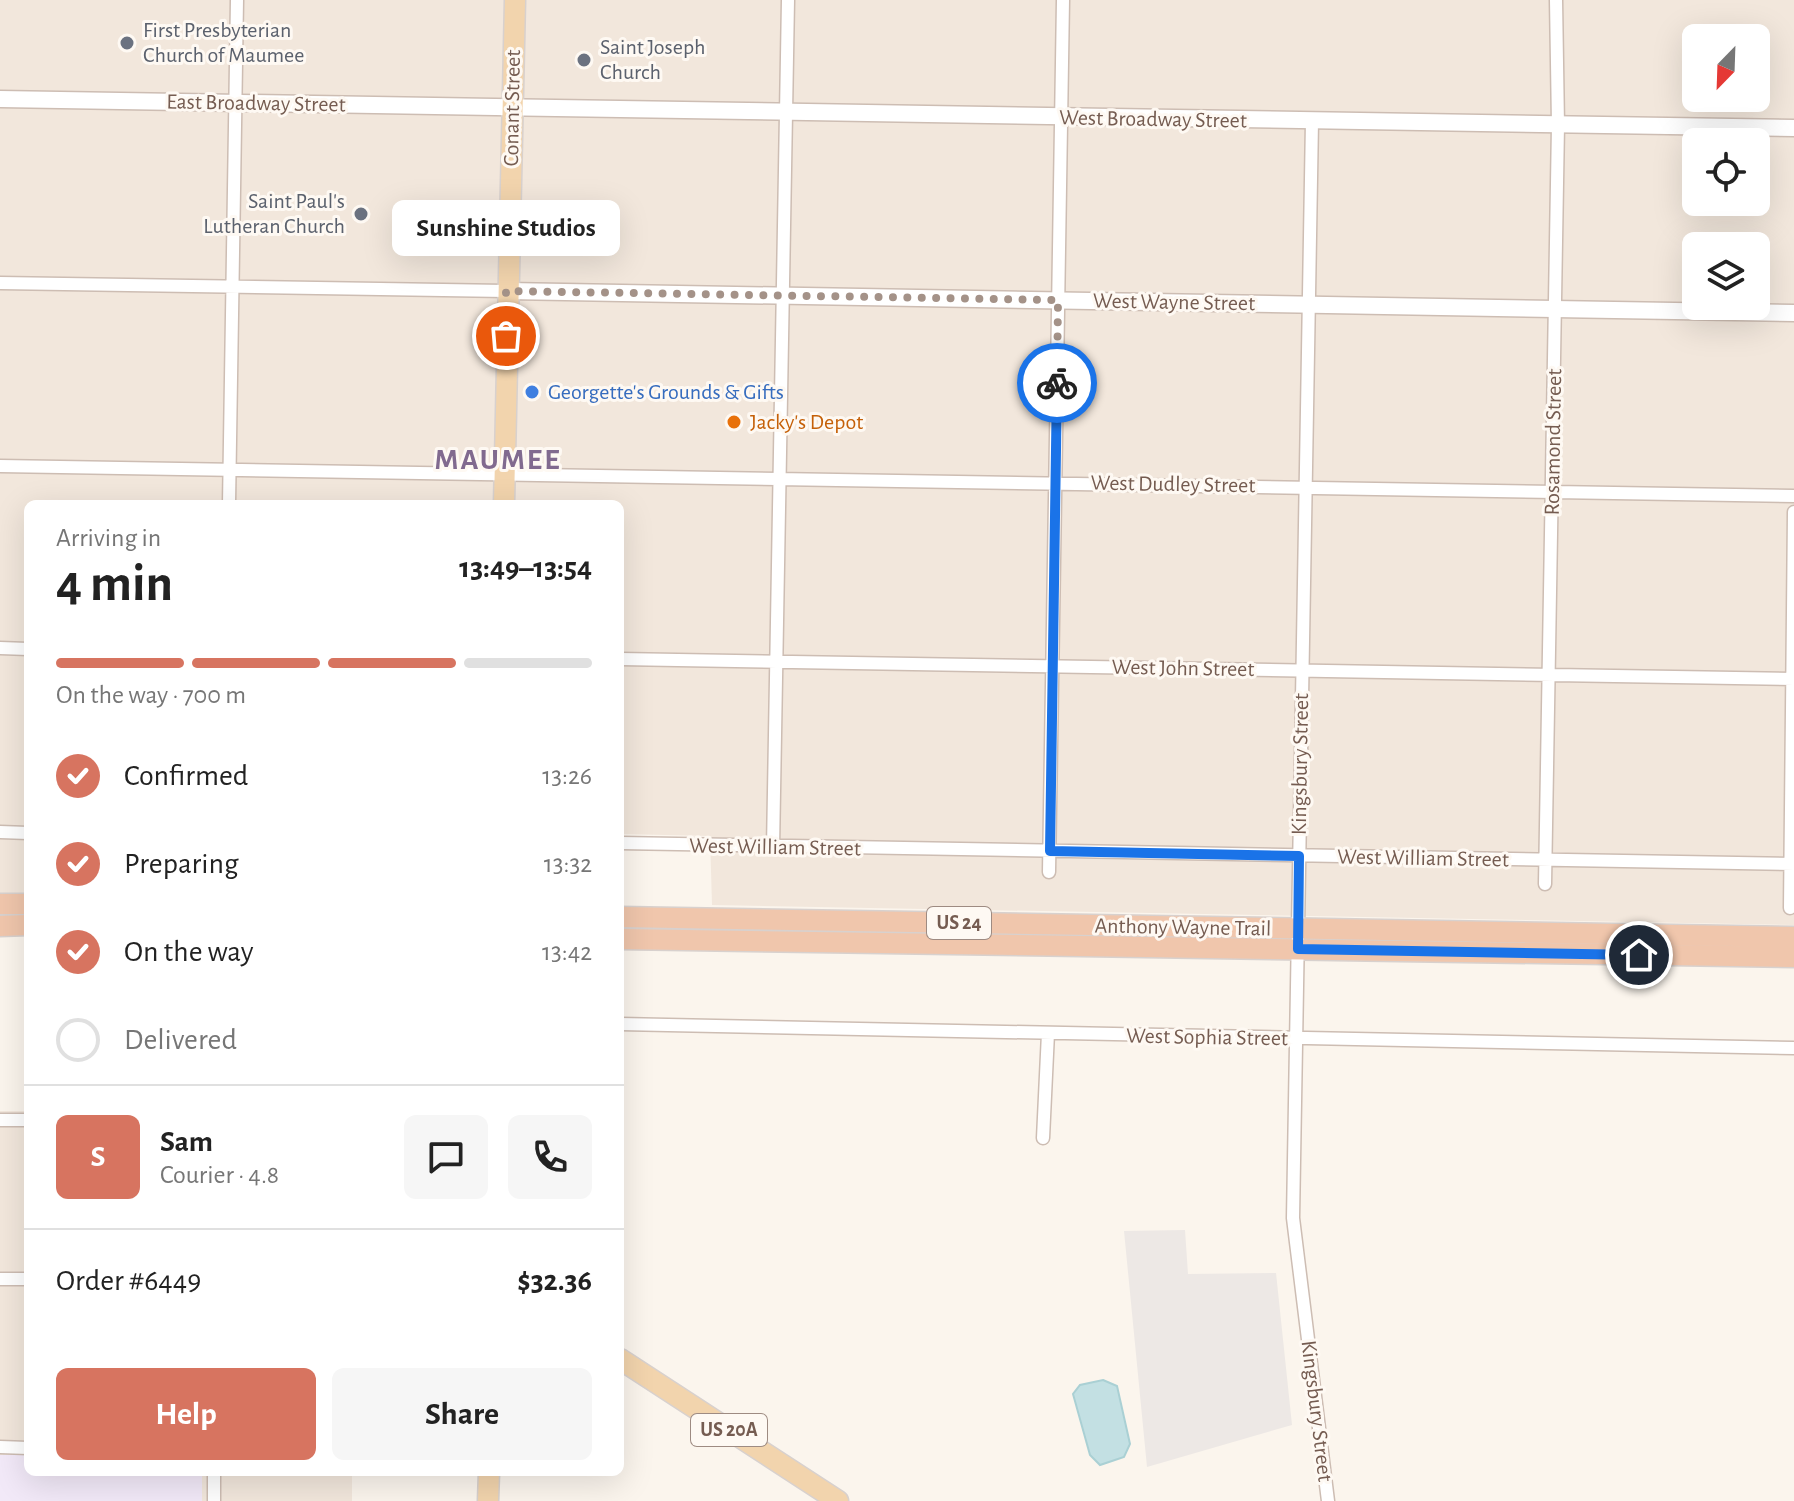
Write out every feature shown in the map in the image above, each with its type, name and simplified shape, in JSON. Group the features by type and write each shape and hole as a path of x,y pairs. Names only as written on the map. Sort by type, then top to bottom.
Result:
{"highway":[{"path":"0,904 24,904"},
{"name":"Anthony Wayne Trail","path":"624,917 1794,957"},
{"path":"0,926 24,925"},
{"name":"Anthony Wayne Trail","path":"624,939 1794,937"}],"main road":[{"name":"Conant Street","path":"504,500 506,291 515,0"},
{"name":"US 20A","path":"624,1362 838,1501"},
{"path":"488,1501 489,1476"}],"street":[{"path":"229,500 237,0"},
{"path":"773,848 788,0"},
{"path":"1049,872 1063,0"},
{"name":"Rosamond Street","path":"1545,884 1558,125 1556,0"},
{"name":"East Broadway Street","path":"0,99 511,107"},
{"name":"West Broadway Street","path":"511,107 1794,128"},
{"name":"Kingsbury Street","path":"1312,121 1293,1218 1328,1501"},
{"path":"0,283 506,291"},
{"name":"West Wayne Street","path":"506,291 1794,313"},
{"name":"West Dudley Street","path":"0,466 1055,481 1794,496"},
{"path":"1790,908 1794,512"},
{"path":"0,648 24,649"},
{"name":"West John Street","path":"624,659 1792,679"},
{"path":"0,832 24,833"},
{"name":"West William Street","path":"624,843 1792,864"},
{"name":"West Sophia Street","path":"624,1024 1794,1048"},
{"path":"1043,1138 1048,1033"},
{"path":"0,1120 24,1120"},
{"path":"0,1279 24,1279"},
{"path":"0,1447 24,1448"},
{"path":"214,1476 214,1501"}],"shaded area":[{"path":"0,0 1794,0 1794,925 712,905 710,836 624,834 624,500 24,500 24,893 0,893"},
{"path":"0,1111 24,1111 24,1476 352,1476 352,1501 0,1501"},
{"path":"1185,1230 1188,1274 1276,1273 1292,1425 1147,1467 1124,1231"},
{"path":"0,1455 24,1455 24,1476 202,1476 202,1501 0,1501"}],"water":[{"path":"1103,1380 1117,1386 1130,1444 1124,1457 1100,1465 1090,1455 1073,1394 1080,1385"}],"way so far":[{"path":"506,336 506,291 1058,300 1057,383"}],"place":[{"name":"First Presbyterian Church of Maumee","path":"127,43"},
{"name":"Saint Joseph Church","path":"584,60"},
{"name":"Saint Paul's Lutheran Church","path":"361,214"},
{"name":"Sunshine Studios","path":"506,336"},
{"name":"Georgette's Grounds & Gifts","path":"532,392"},
{"name":"Jacky's Depot","path":"734,422"}],"district":[{"name":"MAUMEE","path":"498,460"}],"route":[{"path":"1057,383 1050,851 1299,856 1298,949 1639,955"}]}
